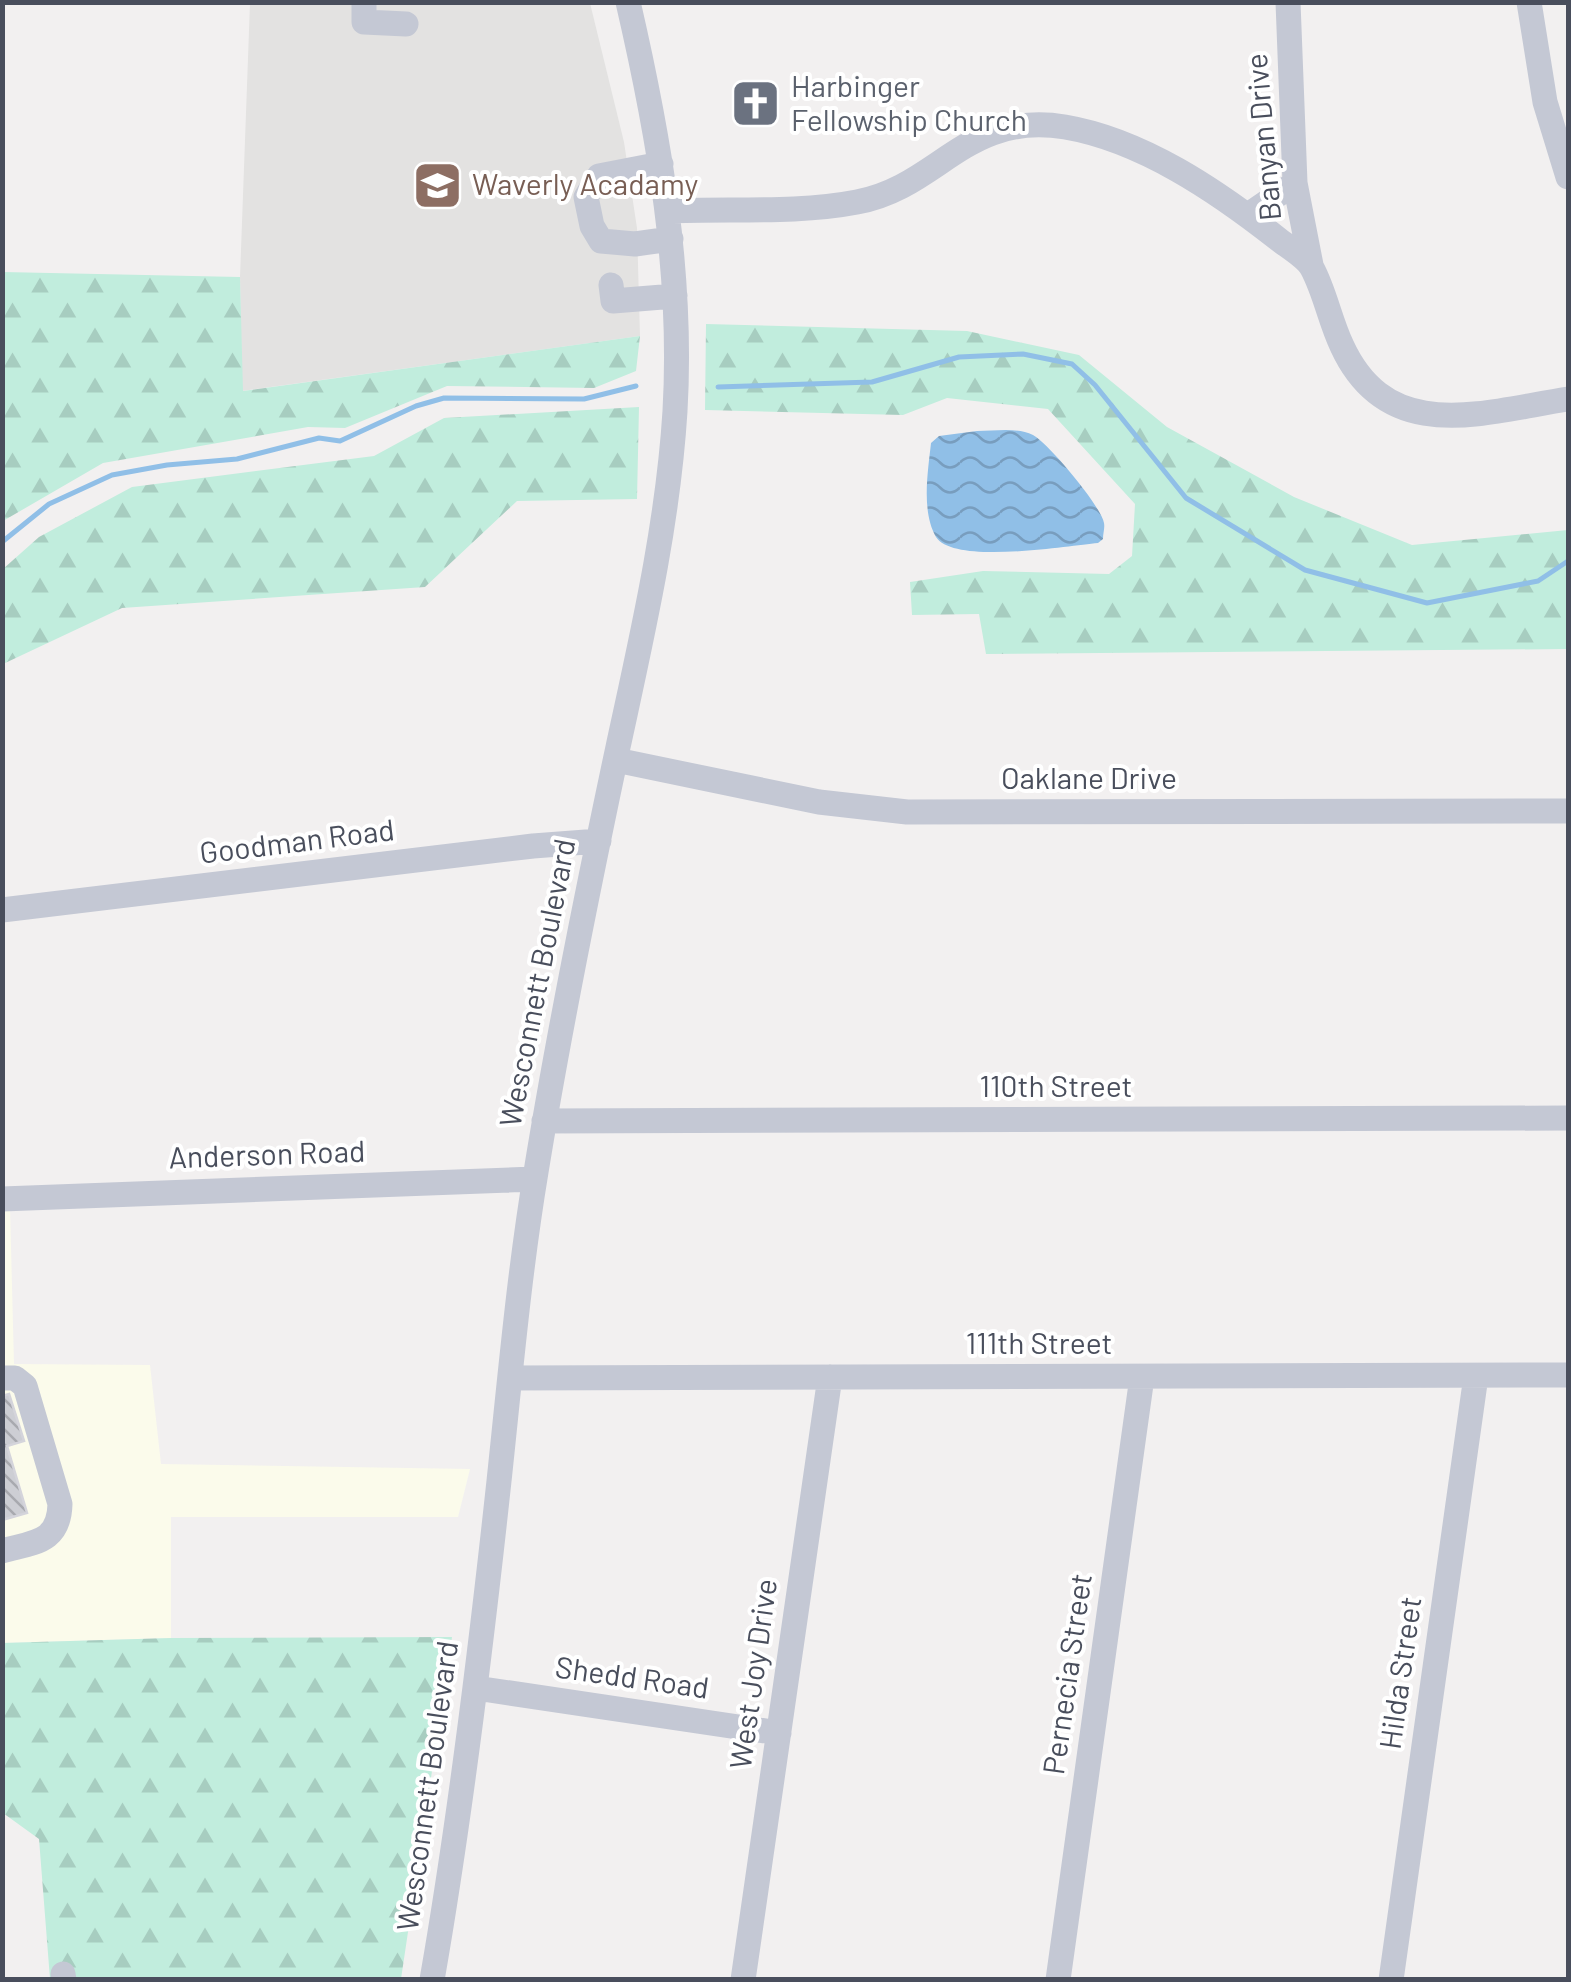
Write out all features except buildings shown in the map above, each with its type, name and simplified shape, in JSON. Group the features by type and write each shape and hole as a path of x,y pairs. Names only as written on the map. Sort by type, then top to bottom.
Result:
{"street":[{"path":"364,2 364,22 406,24"},
{"name":"Wesconnett Boulevard","path":"432,1980 476,1688 534,1178 658,562 670,475 676,405 671,240 661,164 628,2"},
{"name":"Banyan Drive","path":"1288,2 1295,183 1311,265 1343,349 1376,394 1397,408 1423,415 1451,417 1568,399"},
{"path":"1528,2 1541,85 1568,177"},
{"path":"667,211 859,202 892,192 982,135 1008,126 1038,124 1100,136 1166,166 1248,215 1311,265"},
{"path":"661,164 599,176 586,197 592,226 601,241 635,244 671,240"},
{"path":"1248,215 1295,183"},
{"path":"611,285 613,302 675,296"},
{"name":"Oaklane Drive","path":"616,760 819,802 893,811 1568,810"},
{"name":"Goodman Road","path":"2,910 599,841"},
{"name":"110th Street","path":"544,1121 1568,1118"},
{"name":"Anderson Road","path":"2,1199 534,1178"},
{"name":"111th Street","path":"510,1378 1568,1375"},
{"name":"Pernecia Street","path":"1058,1980 1142,1376"},
{"name":"Hilda Street","path":"1391,1980 1476,1376"},
{"name":"West Joy Drive","path":"742,1980 830,1377"},
{"path":"2,1378 15,1378 25,1386 60,1504 55,1532 14,1547"},
{"name":"Shedd Road","path":"476,1688 778,1732"}],"shaded area":[{"name":"Waverly Acadamy","path":"250,3 590,3 624,142 637,228 640,336 242,391 240,277"},
{"path":"2,1208 10,1208 14,1364 150,1365 161,1464 470,1469 458,1517 171,1517 171,1638 3,1643"}],"green space":[{"path":"3,272 240,277 243,391 640,336 636,371 594,388 447,386 345,428 308,427 103,463 3,521"},
{"path":"706,324 967,331 1079,355 1167,427 1294,497 1412,545 1568,530 1568,649 986,654 979,614 912,615 910,582 983,571 1109,574 1132,556 1135,504 1048,409 947,398 903,415 705,410"},
{"path":"639,407 637,499 517,501 425,587 122,608 3,664 3,569 39,537 132,487 374,456 444,418"},
{"path":"452,1637 401,1979 50,1979 39,1839 3,1813 2,1643"}],"water":[{"path":"1020,431 1041,441 1094,503 1104,523 1103,539 1098,543 986,552 947,545 936,537 927,503 931,443 939,436"}],"waterway":[{"path":"718,387 872,382 959,357 1023,354 1072,364 1095,385 1186,498 1305,570 1427,603 1538,581 1568,561"},
{"path":"2,542 49,504 112,475 237,459 319,438 340,441 416,406 444,398 584,399 636,386"}],"place":[{"name":"Harbinger Fellowship Church","path":"756,104"},
{"name":"Waverly Acadamy","path":"437,185"}]}
